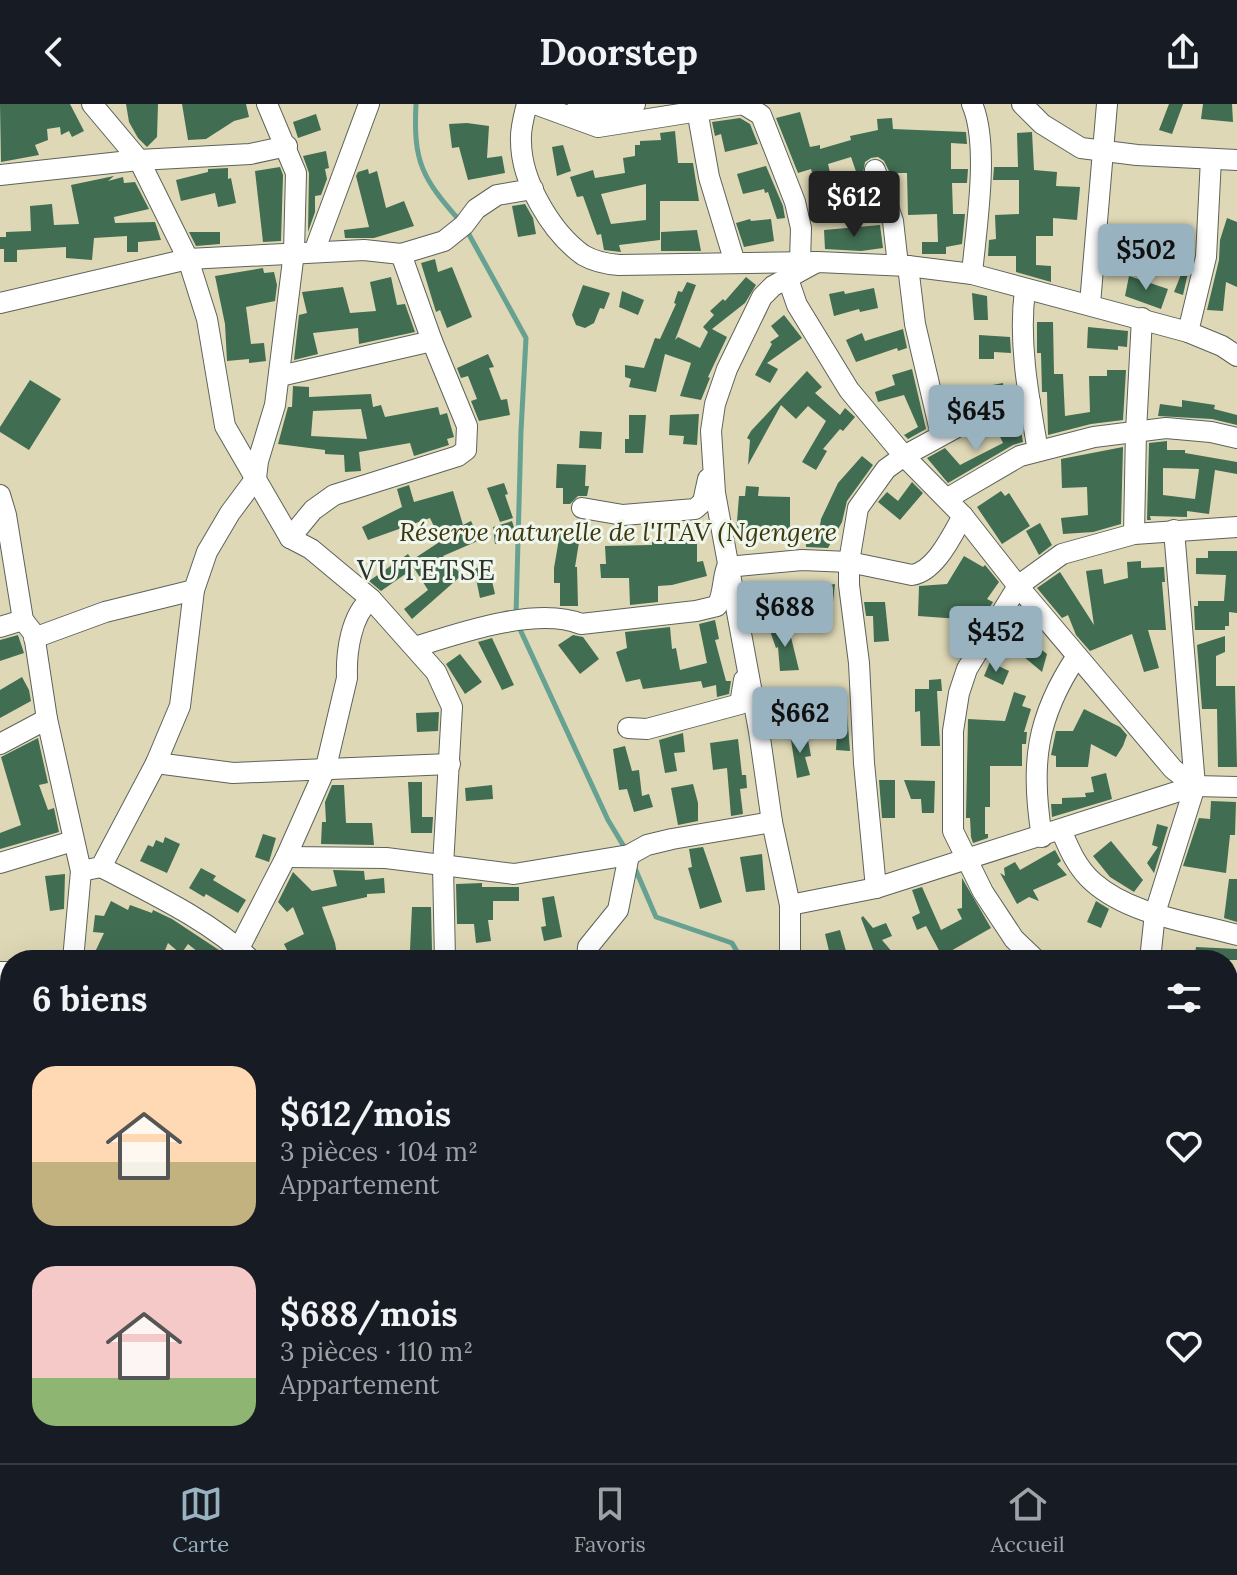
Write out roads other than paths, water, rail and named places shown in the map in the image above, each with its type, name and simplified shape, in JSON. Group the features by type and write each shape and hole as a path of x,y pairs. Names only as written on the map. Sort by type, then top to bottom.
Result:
{"street":[{"path":"92,104 139,160 188,259 207,319 225,426 290,538 311,549 371,599 436,672 452,707 443,866 445,950"},
{"path":"267,104 296,173 304,252"},
{"path":"75,950 91,869 156,763 180,706 194,590 207,552 256,478 304,252 369,104"},
{"path":"527,104 521,141 524,166 533,189 567,240 583,255 601,263 735,263 802,267 903,265 972,274 1188,332 1237,356"},
{"path":"535,104 598,127 696,108 743,104"},
{"path":"561,104 598,113 635,104"},
{"path":"737,104 743,104 761,115 787,178 801,228 802,267 797,305 849,390 904,456 948,498 1173,769 1195,786"},
{"path":"972,104 980,149 980,177 972,274"},
{"path":"1022,104 1042,124 1081,148 1237,160"},
{"path":"1090,304 1107,104"},
{"path":"696,108 709,177 735,263"},
{"path":"0,175 139,160 250,154 287,146"},
{"path":"1188,332 1206,257 1211,159"},
{"path":"875,170 893,221 941,435"},
{"path":"0,303 188,259 364,250 401,254 444,241 464,225 476,209 497,195 533,189"},
{"path":"290,538 313,510 334,495 458,456 466,450 467,426 401,254"},
{"path":"790,950 790,905 772,822 748,669 727,567 711,466 711,431 715,404 727,369 762,297 802,267"},
{"path":"1025,290 1022,311 1038,451"},
{"path":"1134,534 1142,318"},
{"path":"280,376 432,341"},
{"path":"876,888 849,562 858,508 886,469 904,456 970,420 1030,402"},
{"path":"948,498 1020,456 1094,437 1166,428 1237,438"},
{"path":"582,508 623,515 695,509 703,502 711,466"},
{"path":"0,495 73,841 91,869 169,903 233,950"},
{"path":"727,567 802,560 849,562 920,574 944,547 963,516"},
{"path":"1026,950 1014,939 983,892 953,831 953,731 959,693 967,669 1018,586 1062,554 1134,534 1237,527"},
{"path":"1151,950 1155,913 1195,786 1174,530"},
{"path":"415,647 516,620 570,620 581,624 717,606 722,597 722,580 727,567"},
{"path":"0,627 28,629 194,590"},
{"path":"244,950 326,767 347,678 346,665 358,612 371,599"},
{"path":"1077,656 1050,702 1037,746 1035,780 1051,833 1092,881 1117,899 1155,913 1237,935"},
{"path":"628,728 647,729 740,704 748,669"},
{"path":"0,744 47,719"},
{"path":"156,763 233,773 450,764"},
{"path":"790,905 876,888 1195,786 1237,787"},
{"path":"286,857 386,858 514,874 629,855 647,845 672,839 772,822"},
{"path":"0,863 73,841"},
{"path":"588,950 618,910 629,855"}],"waterway":[{"path":"416,104 416,141 423,168 437,193 460,221"},
{"path":"466,229 526,338 516,615"},
{"path":"518,625 608,820 626,850"},
{"path":"634,866 656,917 732,943 736,950"}],"district":[{"name":"VUTETSE","path":"427,570"}],"park label":[{"name":"Réserve naturelle de l'ITAV (Ngengere","path":"618,532"}]}
